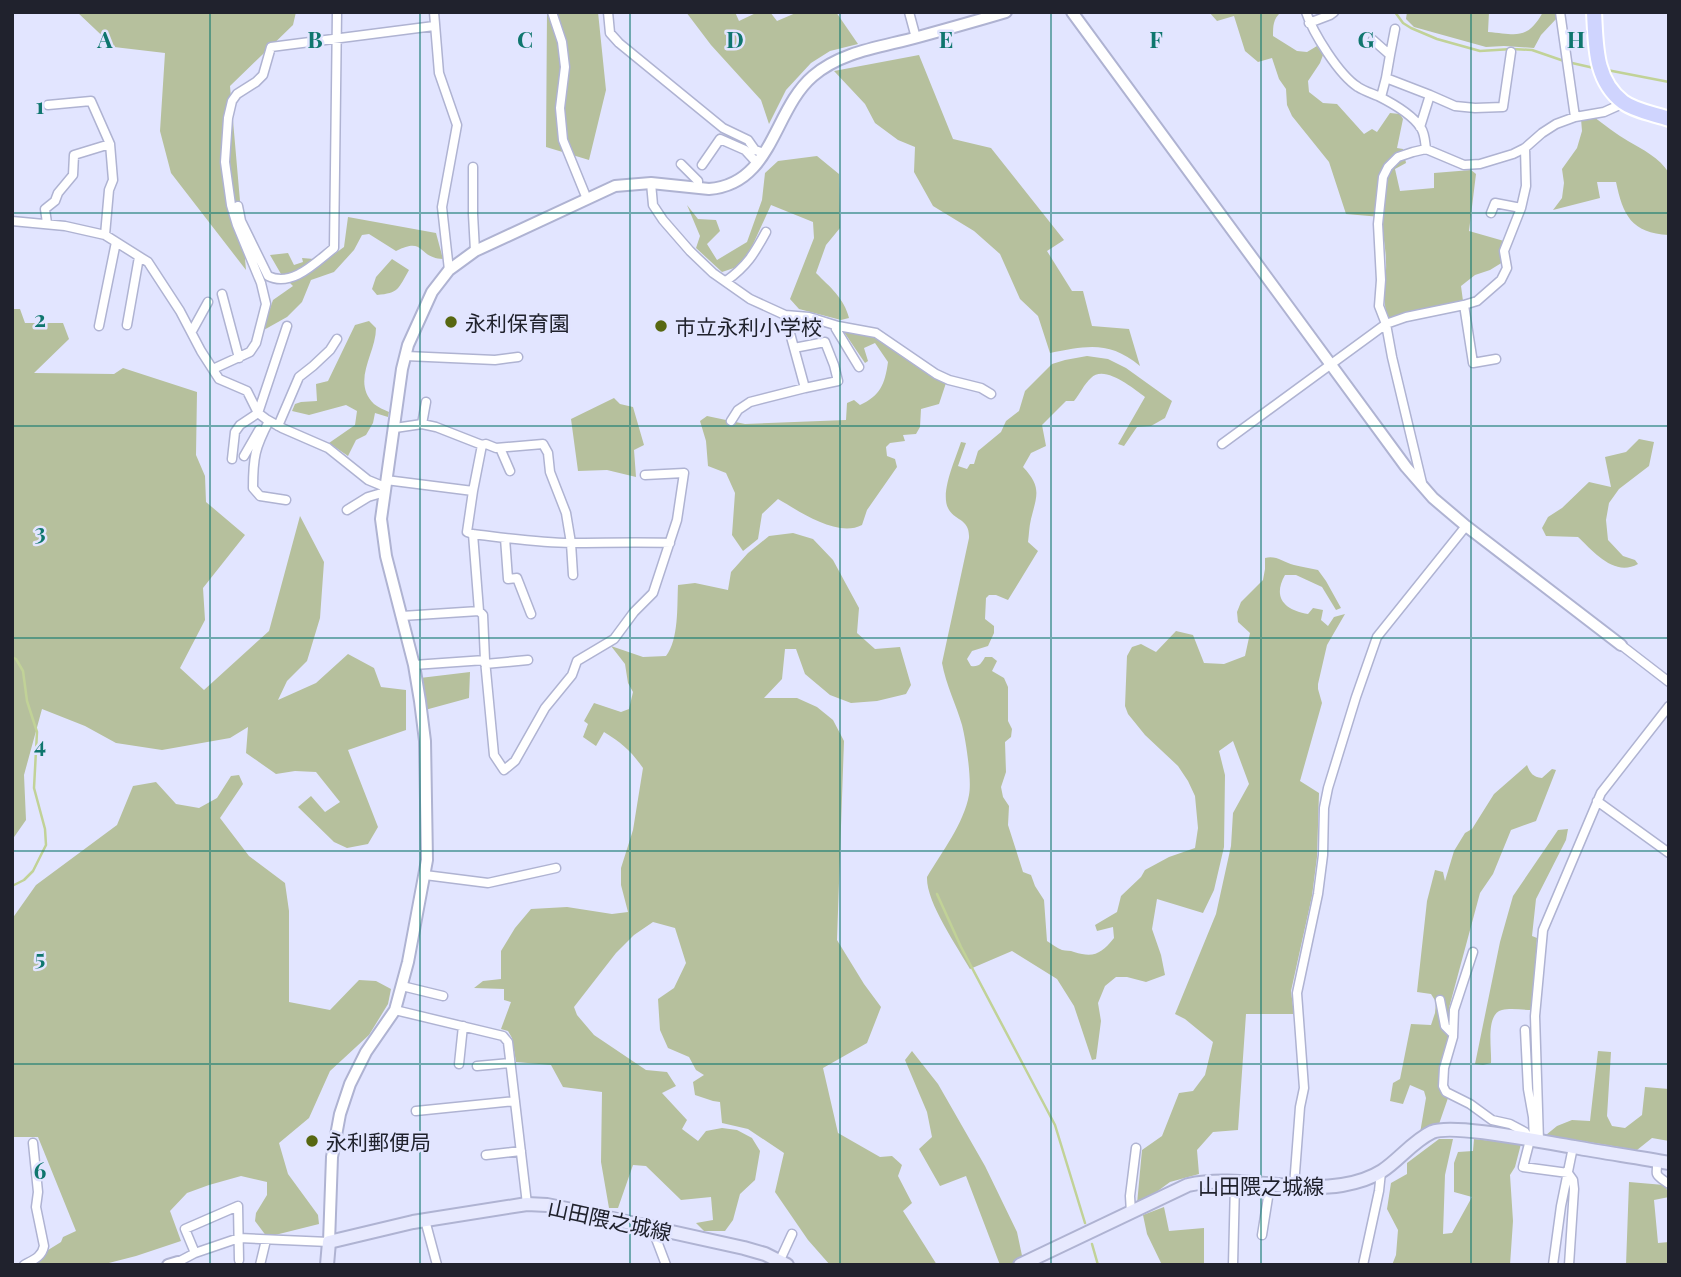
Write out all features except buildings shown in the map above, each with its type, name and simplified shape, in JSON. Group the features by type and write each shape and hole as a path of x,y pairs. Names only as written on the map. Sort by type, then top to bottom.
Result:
{"main road":[{"path":"1594,12 1598,65 1607,84 1624,103 1669,119"},
{"name":"山田隈之城線","path":"1020,1265 1188,1185 1344,1185 1381,1172 1418,1141 1433,1132 1445,1130 1535,1140 1664,1162"},
{"name":"山田隈之城線","path":"329,1242 425,1220 527,1204 547,1205 744,1248 784,1262"},
{"path":"327,1265 329,1242"}],"street":[{"path":"238,206 241,220 271,279 294,278 334,248 337,12"},
{"path":"434,12 439,73 457,125 442,207 449,270"},
{"path":"552,12 562,42 565,67 560,108 563,140 587,199"},
{"path":"608,12 610,33 620,43 723,128 748,139 755,150 764,153"},
{"path":"909,12 916,38"},
{"path":"173,1264 195,1253 239,1238 329,1242 332,1157 340,1114 349,1084 366,1052 396,1010 427,860 425,741 414,665 386,556 381,519 402,369 408,345 432,292 449,270 475,251 615,187 652,183 718,189 728,186 749,173 764,153 798,92 812,76 830,64 855,53 1006,12"},
{"path":"1072,12 1406,467 1433,498 1669,682"},
{"path":"1306,12 1309,23 1329,55 1347,77 1357,87 1381,97 1403,111 1420,127 1426,149"},
{"path":"1309,23 1334,12"},
{"path":"1560,12 1575,117"},
{"path":"213,369 250,352 256,343 266,304 261,283 231,205 225,162 228,118 237,94 263,75 271,47 434,26"},
{"path":"1381,97 1395,29"},
{"path":"1373,40 1390,55"},
{"path":"1385,78 1455,106 1503,107 1511,52"},
{"path":"1420,127 1430,95"},
{"path":"48,105 90,101 110,144 113,180 108,190 105,235"},
{"path":"1423,486 1380,306 1378,224 1383,177 1388,167 1398,158 1426,149 1464,165 1480,164 1525,148 1542,132 1556,124 1575,117 1604,112 1624,103"},
{"path":"702,165 720,139 744,150 757,163"},
{"path":"47,223 45,209 55,201 73,174 74,155 110,144"},
{"path":"1222,444 1386,324 1477,301 1501,280 1507,268 1504,251 1521,208 1526,186 1525,148"},
{"path":"681,164 698,181 698,188"},
{"path":"473,167 475,251"},
{"path":"652,183 653,205 663,220 713,273 750,299 785,314 809,317 837,328 876,333 936,374 981,388 991,394"},
{"path":"1491,213 1495,203 1521,208"},
{"path":"12,221 47,223 105,235 148,262 219,379 247,391 258,413 268,420 328,448 368,480 385,486 473,491"},
{"path":"726,281 742,270 766,232"},
{"path":"99,326 116,242"},
{"path":"127,325 139,257"},
{"path":"222,294 239,358"},
{"path":"192,331 208,302"},
{"path":"1464,305 1473,363 1496,359"},
{"path":"785,314 806,388"},
{"path":"232,459 236,432 240,425 258,413 287,326"},
{"path":"794,348 825,341 832,337 837,328"},
{"path":"837,328 859,367"},
{"path":"278,426 299,377 330,350 337,339"},
{"path":"731,421 738,410 750,402 838,382 825,341"},
{"path":"406,356 495,360 518,357"},
{"path":"422,424 426,402"},
{"path":"244,456 268,420"},
{"path":"268,420 253,462 253,488 260,496 286,500"},
{"path":"395,428 422,424 436,426 496,448 543,444 548,453 550,472 566,513 573,575"},
{"path":"482,445 467,532 571,543 670,543"},
{"path":"500,448 510,471"},
{"path":"474,534 494,755 504,770 515,761 544,708 572,675 577,661 614,639 634,612 653,593 677,520 684,473 645,475"},
{"path":"347,510 385,486"},
{"path":"1294,1186 1304,1088 1297,993 1318,894 1323,855 1324,808 1328,788 1377,637 1466,526"},
{"path":"505,538 508,579 517,578 531,614"},
{"path":"402,616 479,611"},
{"path":"414,665 528,660"},
{"path":"1569,1265 1573,1180 1568,1173 1523,1167 1535,1140 1535,1016 1543,930 1601,793 1669,706"},
{"path":"1597,801 1669,853"},
{"path":"425,876 488,883 556,868"},
{"path":"1473,952 1454,1010 1453,1034 1444,1068 1443,1086 1446,1092 1470,1104 1492,1120 1510,1124 1535,1140"},
{"path":"402,986 443,996"},
{"path":"1440,1000 1446,1026 1453,1034"},
{"path":"396,1010 503,1036 508,1042 527,1204"},
{"path":"459,1063 463,1026"},
{"path":"1525,1030 1528,1089 1535,1140"},
{"path":"477,1066 510,1063"},
{"path":"416,1111 515,1101"},
{"path":"24,1265 38,1257 44,1246 36,1207 38,1192 33,1143"},
{"path":"1553,1265 1573,1147"},
{"path":"1131,1213 1130,1196 1136,1148"},
{"path":"486,1155 521,1151"},
{"path":"1664,1162 1656,1174 1669,1184"},
{"path":"1363,1265 1381,1172"},
{"path":"1233,1265 1235,1183"},
{"path":"1262,1236 1270,1185"},
{"path":"195,1253 186,1229 238,1206 239,1260"},
{"path":"425,1220 437,1265"},
{"path":"652,1228 666,1265"},
{"path":"784,1262 792,1234"},
{"path":"260,1265 266,1240"}],"green space":[{"path":"77,12 296,12 293,25 230,86 246,270 171,173 160,131 165,53 114,47"},
{"path":"547,12 598,12 606,90 589,160 546,147"},
{"path":"686,12 735,12 739,21 758,12 770,12 777,21 798,12 836,12 858,44 830,51 811,63 786,90 769,124 761,100 711,45"},
{"path":"1209,12 1281,12 1274,23 1273,36 1297,51 1307,52 1317,46 1323,55 1308,81 1309,92 1323,103 1337,104 1364,134 1372,129 1377,132 1390,113 1400,114 1403,119 1397,148 1403,149 1406,163 1395,169 1400,191 1434,188 1434,173 1471,170 1476,174 1469,231 1504,241 1503,262 1475,275 1461,286 1463,301 1388,318 1385,304 1386,256 1381,217 1346,214 1329,162 1292,116 1287,105 1286,89 1279,79 1272,58 1258,62 1245,51 1234,16 1217,21"},
{"path":"1407,12 1489,12 1488,32 1513,34 1520,34 1532,28 1543,12 1555,12 1557,18 1541,35 1534,48 1486,47 1414,27 1406,19"},
{"path":"919,55 953,139 991,148 1064,240 1047,251 1072,291 1083,291 1092,326 1129,329 1140,366 1118,352 1097,347 1050,353 1038,316 1020,299 1000,254 974,231 933,206 914,172 915,147 898,140 875,123 865,104 834,71"},
{"path":"1594,117 1656,158 1669,173 1669,235 1646,231 1631,220 1622,204 1616,182 1597,182 1600,198 1553,210 1562,198 1562,169 1577,148 1582,131 1581,119"},
{"path":"817,156 839,174 840,228 826,245 816,273 844,304 849,318 841,320 799,309 790,299 814,238 813,222 771,205 749,253 737,267 722,272 696,248 700,236 687,205 698,219 716,220 720,231 707,244 717,260 747,242 762,200 765,173 778,161"},
{"path":"348,217 436,233 443,259 435,258 412,246 396,251 369,234 362,235 354,250 334,272 311,280 302,302 287,317 262,331 273,300 293,286 281,274 270,255 288,253 294,265 303,262 302,258 326,260 344,247"},
{"path":"392,259 409,270 397,289 377,295 372,289 376,277"},
{"path":"12,309 20,309 25,323 63,323 69,339 34,373 114,374 123,368 197,392 196,455 205,476 206,502 245,535 203,588 205,620 180,668 204,690 269,631 300,516 324,562 320,618 307,661 287,681 278,700 316,683 348,654 374,668 381,687 406,690 406,730 348,750 378,827 368,844 347,848 334,842 298,807 311,796 325,812 340,802 316,772 276,774 246,753 248,727 230,738 162,750 116,743 85,726 42,709 24,775 26,820 12,840"},
{"path":"369,321 376,328 366,367 365,386 367,395 374,404 389,412 388,417 375,413 366,435 356,440 348,456 329,443 355,425 357,411 346,405 309,415 292,411 295,404 317,401 316,384 328,381 355,325"},
{"path":"848,330 875,335 946,383 939,404 921,409 920,427 916,434 903,435 905,441 890,443 886,447 887,456 895,459 897,467 867,510 862,525 852,528 830,526 778,499 762,514 758,539 743,551 732,535 735,493 726,473 708,466 706,441 700,421 707,416 745,424 846,420 847,403 854,400 860,405 877,393 883,383 888,362 875,343 864,348 868,361 865,363 844,332"},
{"path":"1087,356 1108,359 1126,368 1172,401 1165,418 1151,426 1137,427 1124,446 1118,444 1145,397 1111,375 1097,374 1089,380 1074,401 1066,401 1042,425 1046,446 1031,453 1023,467 1033,480 1036,491 1028,542 1038,551 1008,600 996,595 986,598 985,619 994,626 994,633 988,646 972,651 967,659 971,666 974,666 985,657 992,657 997,661 992,671 1004,678 1008,687 1008,721 1012,729 1011,737 1005,742 1006,772 1001,787 1009,806 1008,825 1023,872 1031,875 1044,900 1047,941 1062,950 1081,954 1101,951 1114,938 1113,927 1097,931 1095,925 1117,912 1121,896 1145,870 1169,857 1195,848 1198,828 1195,796 1188,781 1178,766 1145,735 1125,706 1127,656 1132,647 1141,644 1156,652 1176,631 1193,635 1204,663 1224,664 1245,656 1250,633 1238,622 1237,612 1241,602 1263,580 1265,558 1269,557 1318,570 1341,608 1336,610 1322,587 1296,575 1285,575 1281,583 1280,596 1287,606 1308,614 1313,608 1323,610 1321,620 1328,626 1334,617 1345,614 1327,645 1318,684 1322,703 1300,781 1319,793 1317,857 1312,896 1291,991 1294,1014 1246,1014 1238,1130 1213,1132 1197,1150 1199,1174 1170,1182 1137,1204 1142,1150 1162,1136 1179,1093 1193,1091 1205,1075 1213,1042 1175,1014 1216,914 1231,846 1233,813 1249,784 1233,741 1219,751 1225,775 1224,847 1214,890 1203,913 1157,899 1152,929 1165,975 1146,982 1116,977 1105,986 1098,1003 1101,1021 1096,1059 1092,1060 1074,1006 1057,979 1012,951 970,969 931,899 927,877 957,827 970,789 964,732 942,663 969,538 967,527 948,508 946,493 950,475 961,442 966,443 958,466 967,469 970,464 974,464 978,451 1001,432 1006,421 1019,411 1025,391 1052,364"},
{"path":"614,398 620,404 633,407 644,445 634,450 636,477 607,470 578,471 571,419"},
{"path":"1639,439 1654,442 1649,466 1619,489 1609,503 1606,520 1608,540 1623,556 1635,560 1638,564 1629,567 1613,565 1598,556 1578,537 1546,536 1542,528 1548,517 1562,508 1589,482 1611,487 1605,457 1626,452"},
{"path":"793,533 813,539 833,560 859,608 857,633 875,649 900,647 911,685 906,694 877,701 851,703 830,695 805,674 796,649 785,649 782,679 764,698 797,698 817,707 833,720 844,741 837,940 881,1007 867,1043 823,1068 838,1133 880,1157 892,1156 902,1165 898,1176 912,1203 903,1211 937,1265 830,1265 808,1240 775,1192 784,1153 748,1129 722,1123 720,1102 695,1095 693,1082 704,1075 696,1070 689,1057 668,1048 660,1030 658,999 674,988 686,963 675,928 653,922 634,935 616,953 574,1007 577,1015 594,1035 646,1070 667,1072 676,1086 662,1093 687,1120 682,1129 698,1141 706,1131 722,1128 737,1130 752,1138 760,1151 755,1180 740,1194 733,1220 725,1231 704,1231 696,1223 713,1220 711,1197 681,1200 646,1166 633,1165 618,1208 609,1208 601,1162 602,1092 563,1087 551,1065 516,1062 512,1038 508,1031 501,1029 511,1002 504,1000 504,989 474,988 483,981 501,979 501,951 531,909 567,907 612,914 628,912 621,885 621,868 633,830 643,768 626,748 604,732 596,746 583,737 588,724 584,721 594,703 621,712 629,709 633,692 628,683 625,664 611,646 643,657 666,656 675,632 678,585 695,583 728,590 731,572 748,553 769,536"},
{"path":"470,672 469,698 425,710 420,678"},
{"path":"1527,765 1532,774 1542,778 1552,769 1556,770 1536,821 1511,830 1493,874 1480,893 1449,1008 1449,1037 1439,1069 1439,1088 1448,1098 1439,1124 1420,1133 1426,1098 1424,1091 1410,1085 1403,1104 1390,1101 1393,1083 1400,1079 1411,1024 1431,1025 1435,1013 1436,1002 1431,994 1417,992 1427,901 1435,870 1443,872 1445,881 1454,851 1465,833 1472,829 1494,794"},
{"path":"239,775 243,784 220,818 249,856 285,883 289,911 289,1002 330,1010 359,980 376,981 391,989 388,1004 369,1035 330,1071 309,1118 279,1143 288,1174 318,1215 319,1224 267,1237 255,1221 256,1213 267,1195 267,1182 241,1176 187,1193 170,1211 181,1241 101,1265 24,1265 76,1231 38,1137 12,1137 12,919 36,885 117,825 133,786 156,782 176,804 199,808 217,798 231,776"},
{"path":"1568,829 1566,840 1536,899 1532,936 1537,938 1532,1010 1506,1009 1497,1013 1493,1018 1490,1033 1491,1063 1475,1064 1500,942 1513,896 1558,830"},
{"path":"912,1051 938,1084 985,1166 1017,1232 1024,1265 1000,1265 966,1176 940,1186 919,1149 932,1137 927,1112 905,1060"},
{"path":"1598,1051 1611,1052 1607,1116 1612,1126 1625,1128 1642,1115 1645,1087 1669,1089 1669,1141 1652,1138 1637,1150 1546,1135 1557,1126 1572,1120 1590,1121"},
{"path":"1439,1139 1453,1139 1445,1175 1443,1234 1452,1233 1472,1197 1454,1192 1454,1163 1458,1152 1473,1151 1474,1139 1521,1144 1510,1175 1513,1221 1510,1265 1392,1265 1396,1255 1398,1230 1387,1209 1391,1183 1407,1174 1407,1163"},
{"path":"1629,1182 1664,1185 1669,1193 1669,1197 1654,1200 1658,1243 1669,1242 1669,1265 1626,1265"},
{"path":"1164,1207 1169,1231 1204,1228 1204,1265 1162,1265 1147,1234 1143,1215"}],"waterway":[{"path":"1395,12 1403,23 1437,39 1480,51 1532,50 1564,61"},
{"path":"1572,63 1594,68"},
{"path":"1607,70 1669,82"},
{"path":"12,657 23,671 27,701 37,732 34,788 45,829 46,845 33,871 12,886"},
{"path":"937,894 961,947 1055,1125 1085,1223"},
{"path":"1092,1244 1098,1265"}],"place":[{"name":"永利保育園","path":"451,322"},
{"name":"市立永利小学校","path":"661,326"},
{"name":"永利郵便局","path":"312,1141"}]}
